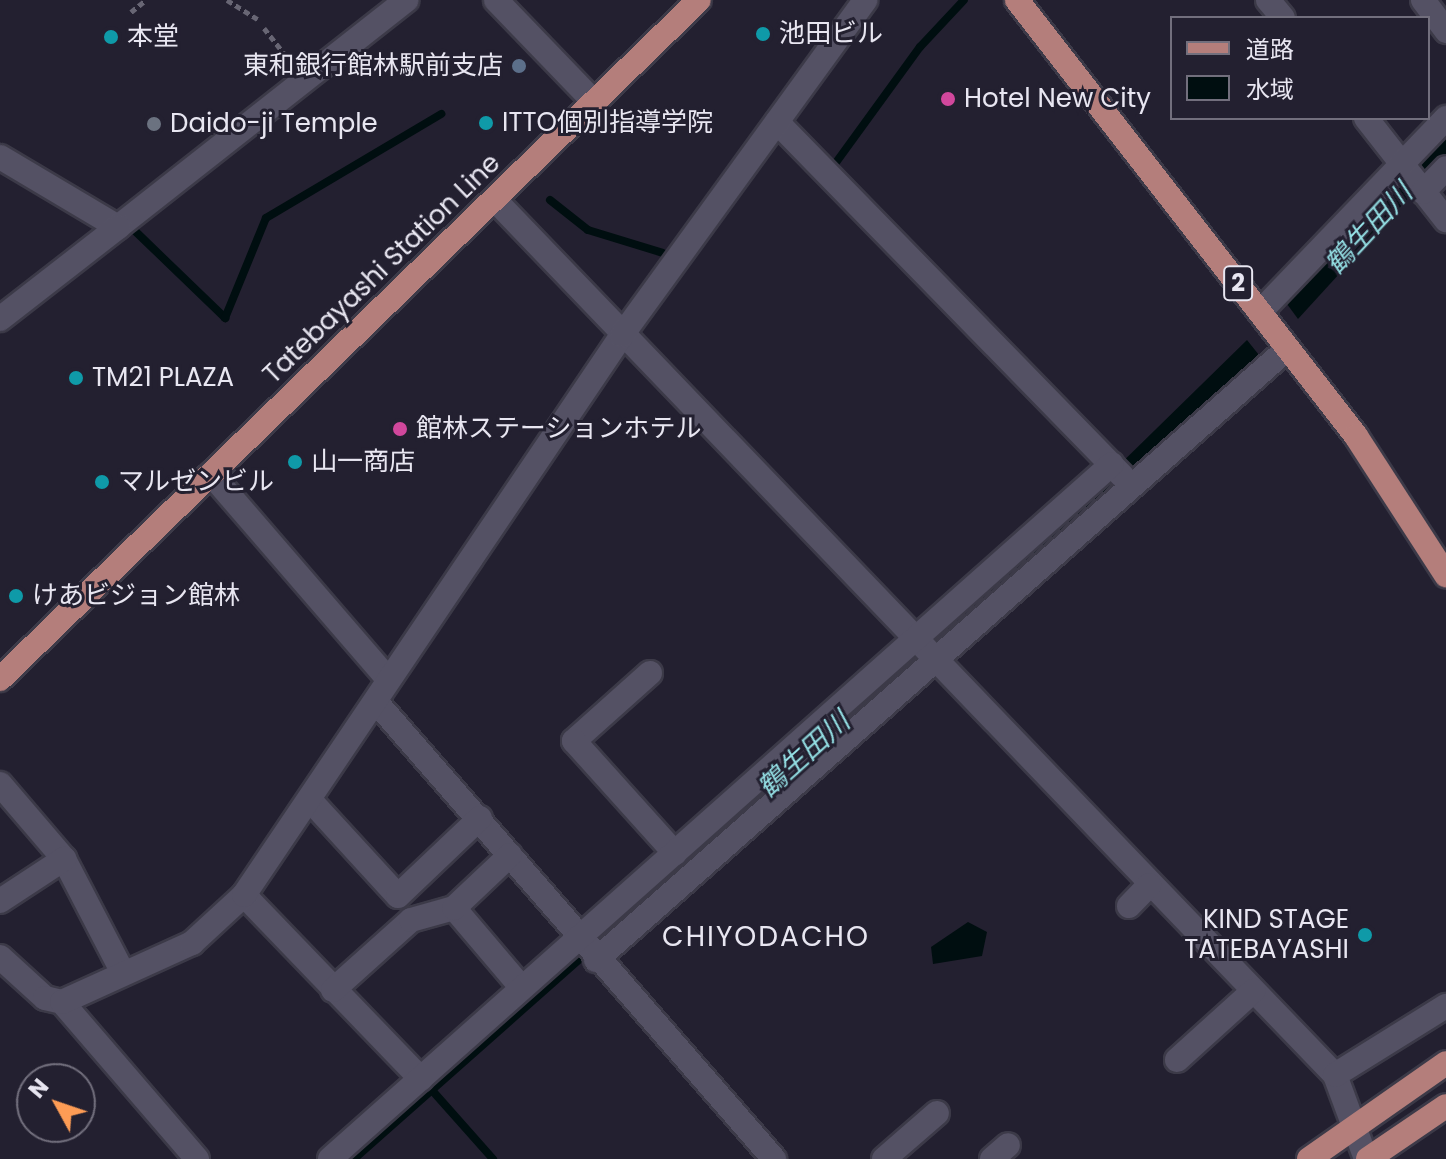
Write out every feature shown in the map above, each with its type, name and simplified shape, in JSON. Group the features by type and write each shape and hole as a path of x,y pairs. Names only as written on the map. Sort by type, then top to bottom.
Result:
{"main road":[{"name":"Tatebayashi Station Line","path":"0,678 699,0"},
{"name":"2","path":"1017,0 1356,436 1446,575"},
{"path":"1309,1159 1446,1063"},
{"path":"1367,1159 1446,1106"}],"street":[{"path":"0,319 406,0"},
{"path":"496,0 594,102"},
{"path":"62,1002 122,971 192,943 244,895 377,703 388,679 446,605 622,335 865,0"},
{"path":"1268,0 1281,16"},
{"path":"1423,0 1446,31"},
{"path":"1260,312 1412,180 1446,118"},
{"path":"1367,120 1446,220"},
{"path":"777,122 1122,474"},
{"path":"0,157 118,227"},
{"path":"1412,180 1446,168"},
{"path":"495,200 923,652 1335,1075 1367,1159"},
{"path":"330,1159 521,987 587,948 1122,474 1287,349"},
{"path":"211,474 388,679"},
{"path":"587,948 675,853 923,652 1122,474"},
{"path":"650,673 574,741 675,853"},
{"path":"377,703 480,818 587,948 774,1159"},
{"path":"0,784 64,859 122,971"},
{"path":"310,800 398,896 480,818"},
{"path":"333,990 411,920 454,908 510,855"},
{"path":"0,901 64,859"},
{"path":"1129,906 1149,885"},
{"path":"244,895 421,1079"},
{"path":"454,908 521,987"},
{"path":"0,957 45,998 62,1002 197,1159"},
{"path":"1177,1060 1253,991"},
{"path":"1335,1075 1446,1006"},
{"path":"884,1159 937,1113"}],"path":[{"path":"131,12 146,0"},
{"path":"227,0 257,19"},
{"path":"264,28 305,80"}],"water":[{"name":"鶴生田川","path":"1446,131 1446,157 1298,319 1287,304"},
{"name":"鶴生田川","path":"1247,340 1259,355 1218,399 360,1159 340,1159 1108,476"},
{"path":"968,922 987,932 982,956 933,964 931,947"}],"waterway":[{"path":"832,168 920,47 964,0"},
{"path":"134,230 225,318 266,218 441,114"},
{"path":"550,200 588,230 663,253"},
{"path":"430,1088 493,1159"}],"place":[{"name":"池田ビル","path":"763,34"},
{"name":"本堂","path":"111,37"},
{"name":"東和銀行館林駅前支店","path":"519,66"},
{"name":"Hotel New City","path":"948,99"},
{"name":"ITTO個別指導学院","path":"486,123"},
{"name":"Daido-ji Temple","path":"154,124"},
{"name":"TM21 PLAZA","path":"76,378"},
{"name":"館林ステーションホテル","path":"400,429"},
{"name":"山一商店","path":"295,462"},
{"name":"マルゼンビル","path":"102,482"},
{"name":"けあビジョン館林","path":"16,596"},
{"name":"KIND STAGE TATEBAYASHI","path":"1365,935"}],"district":[{"name":"CHIYODACHO","path":"766,937"}]}
